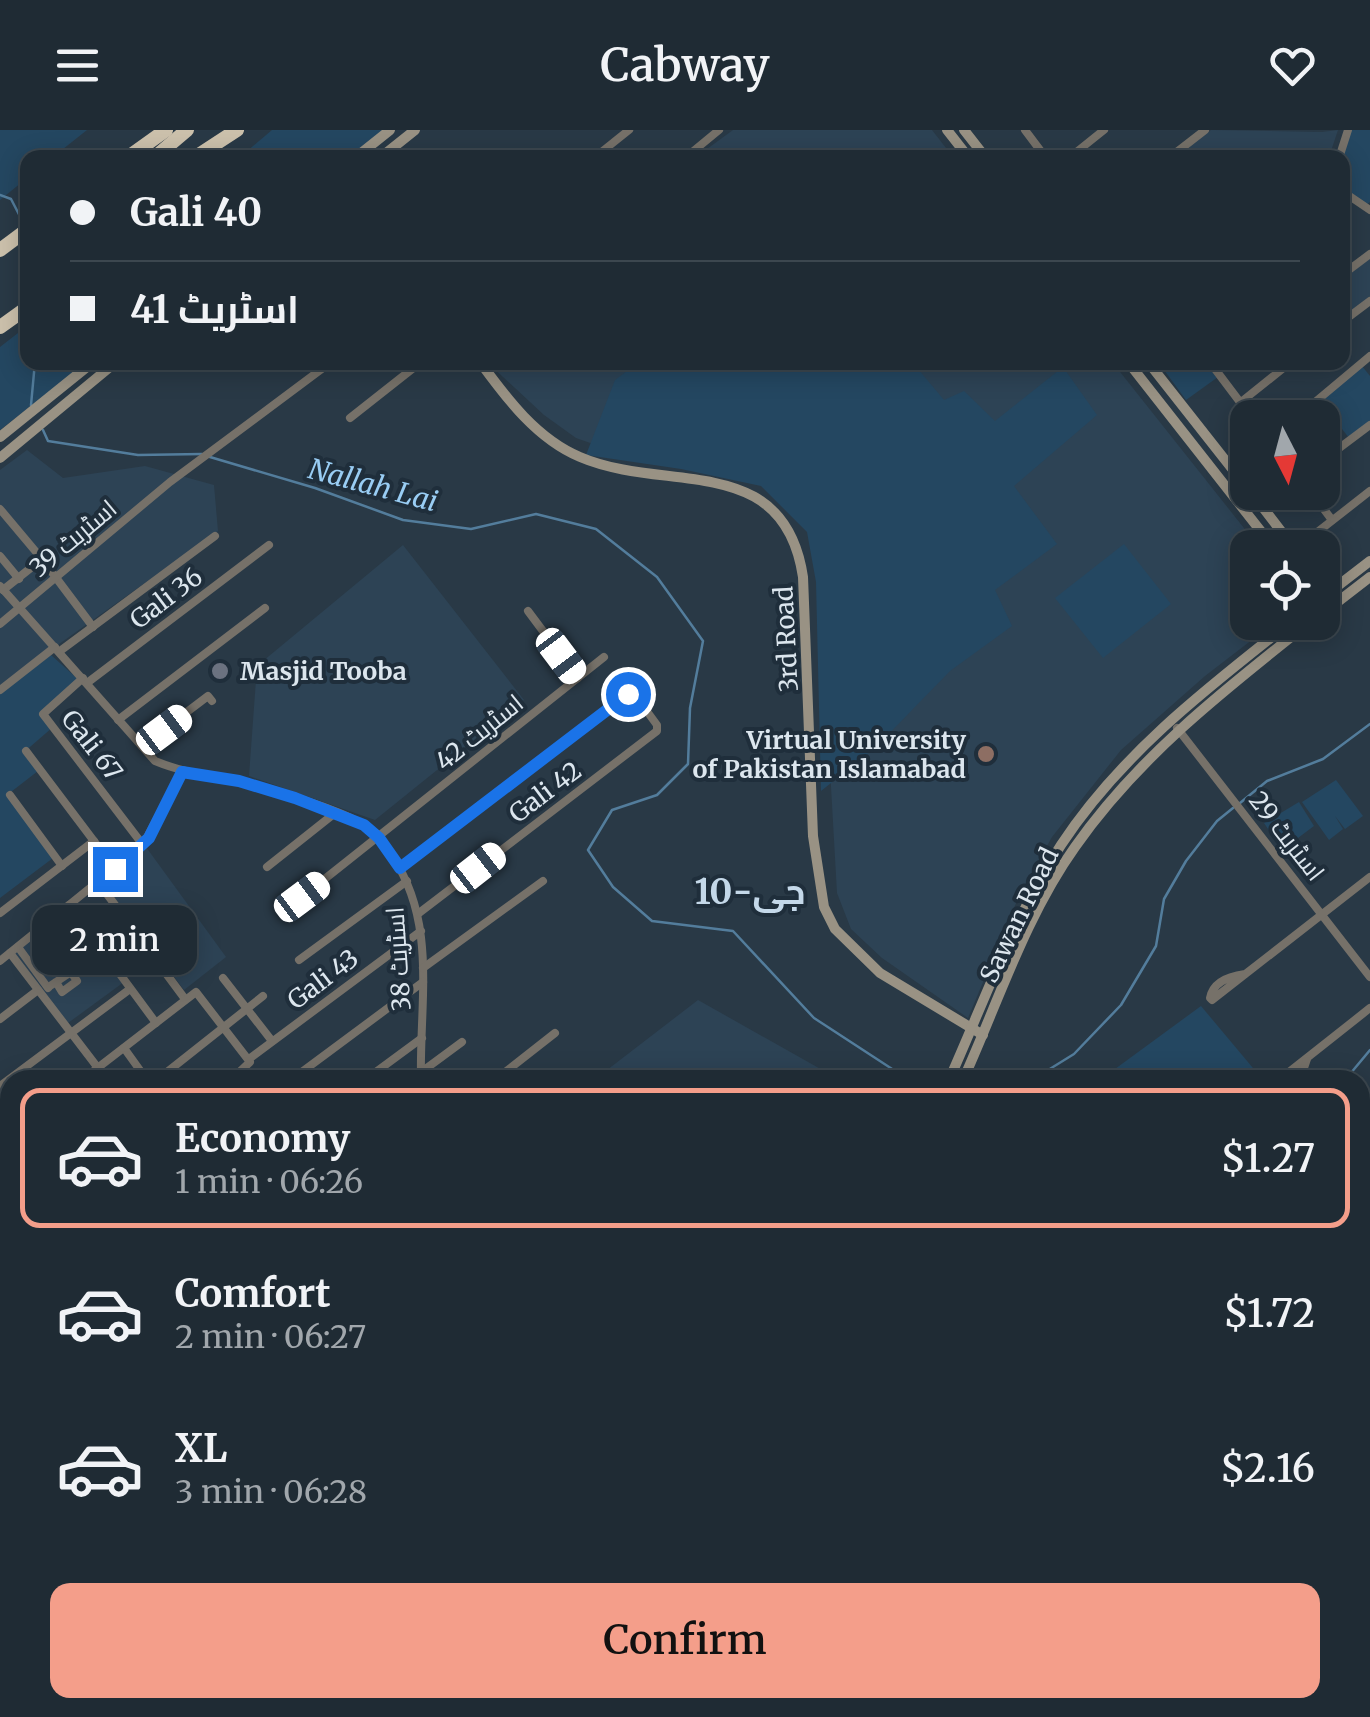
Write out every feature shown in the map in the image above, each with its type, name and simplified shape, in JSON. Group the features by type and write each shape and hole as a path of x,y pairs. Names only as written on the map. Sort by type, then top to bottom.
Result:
{"highway":[{"path":"137,150 166,130"},
{"path":"163,150 186,130"},
{"path":"207,150 239,130"},
{"path":"220,150 239,130"}],"street":[{"path":"365,150 390,130"},
{"path":"390,150 415,130"},
{"path":"604,150 629,130"},
{"path":"695,150 719,130"},
{"path":"947,130 963,150"},
{"path":"964,130 980,150"},
{"path":"1024,130 1040,150"},
{"path":"1078,150 1104,130"},
{"path":"1179,150 1205,130"},
{"path":"1315,400 1370,356"},
{"path":"0,437 83,370"},
{"path":"4,453 106,370"},
{"name":"اسٹریٹ 39","path":"0,624 170,482 321,370"},
{"path":"350,418 411,370"},
{"name":"3rd Road","path":"487,370 540,431 580,457 732,487 767,503 780,516 797,546 804,577 813,836 824,908 835,929 864,960 978,1032"},
{"path":"1134,370 1230,491"},
{"path":"1154,370 1230,466"},
{"path":"1217,370 1240,400"},
{"path":"1244,400 1281,370"},
{"path":"1340,448 1370,425"},
{"path":"1319,530 1370,491"},
{"path":"0,509 58,578 92,627"},
{"path":"1245,510 1260,530"},
{"path":"1265,510 1281,530"},
{"path":"1324,510 1332,520"},
{"path":"0,690 215,536"},
{"name":"Gali 36","path":"85,680 269,545"},
{"path":"0,556 19,579"},
{"path":"2,588 42,559"},
{"path":"1340,581 1370,560"},
{"path":"1340,600 1370,577"},
{"name":"اسٹریٹ 38","path":"2,588 155,761 182,772 239,781 335,813 364,825 379,838 400,868 419,914 423,968 421,1070"},
{"path":"118,720 265,608"},
{"path":"528,611 578,678"},
{"name":"Sawan Road","path":"955,1070 1073,849 1175,726 1271,640"},
{"name":"Sawan Road","path":"1175,726 1287,640"},
{"name":"اسٹریٹ 42","path":"302,897 604,657"},
{"name":"Gali 67","path":"85,680 42,714 143,844"},
{"name":"Gali 42","path":"400,868 632,693 658,725 657,731 419,914"},
{"path":"142,746 208,696 212,701"},
{"name":"اسٹریٹ 29","path":"1175,726 1370,977"},
{"path":"26,751 115,869"},
{"path":"0,961 143,844 182,772"},
{"path":"10,795 62,866"},
{"path":"267,868 335,813"},
{"path":"0,913 94,841"},
{"path":"1245,974 1370,877"},
{"path":"299,960 406,880"},
{"path":"423,968 542,880"},
{"path":"98,882 185,999"},
{"path":"69,905 156,1022"},
{"name":"Gali 43","path":"242,1070 272,1042 420,931"},
{"path":"0,1019 53,984 14,950"},
{"path":"14,950 39,992 98,1068"},
{"path":"223,978 272,1042"},
{"path":"304,1070 422,982"},
{"path":"21,1070 130,989"},
{"path":"95,1070 196,992 225,1026 250,1070"},
{"path":"170,1070 264,996"},
{"path":"1292,1070 1370,1008"},
{"path":"510,1070 555,1032"},
{"name":"Sawan Road","path":"966,1070 978,1032"},
{"path":"378,1070 422,1037"},
{"path":"429,1070 462,1042"},
{"path":"124,1048 140,1070"},
{"path":"1303,1070 1307,1059"}],"shaded area":[{"path":"0,130 87,130 62,150 20,150 20,184 0,200"},
{"path":"272,130 383,130 357,150 248,150"},
{"path":"733,130 932,130 948,150 706,150"},
{"path":"1211,130 1338,130 1331,150 1185,150"},
{"path":"1348,130 1370,130 1370,202 1365,206 1350,196 1350,150 1344,150"},
{"path":"1370,254 1370,301 1350,317 1350,270"},
{"path":"20,331 20,370 77,370 0,430 0,347"},
{"path":"1362,366 1370,376 1370,422 1349,438 1340,426 1340,400 1319,399"},
{"path":"496,370 1119,370 1246,530 1230,530 1230,640 1252,640 1121,750 1052,837 1019,896 968,1018 882,958 851,929 837,893 817,538 762,473 613,451 576,438 544,415"},
{"path":"629,370 919,370 944,400 964,391 995,421 1059,370 1065,370 1097,415 1014,486 1057,544 995,590 1012,626 950,671 875,748 821,791 816,582 807,532 761,486 586,455 615,380"},
{"path":"1164,370 1210,370 1218,377 1186,400"},
{"path":"27,450 63,478 145,466 214,485 218,531 0,686 0,470"},
{"path":"1124,544 1171,604 1103,658 1055,598"},
{"path":"403,545 524,700 375,820 249,776 257,666"},
{"path":"51,655 80,681 42,713 53,727 23,753 38,771 7,795 53,858 0,898 0,694"},
{"path":"1336,780 1363,816 1345,829 1335,816 1343,829 1329,840 1302,802"},
{"path":"1299,802 1314,826 1282,850 1264,823"},
{"path":"146,847 226,957 184,990 103,882"},
{"path":"67,906 124,982 68,1023 10,949"},
{"path":"698,1000 822,1070 607,1070"},
{"path":"1201,1006 1255,1070 1114,1070"}],"waterway":[{"name":"Nallah Lai","path":"0,195 11,199 20,216"},
{"name":"Nallah Lai","path":"31,405 34,370"},
{"name":"Nallah Lai","path":"43,430 48,441 138,455 202,454"},
{"name":"Nallah Lai","path":"210,457 315,488 403,520 471,529 536,514 596,529 657,577 703,641 690,708 688,764 657,795 612,810 588,850 613,887 652,921 733,931 814,1018 894,1070"},
{"path":"1240,803 1267,781 1323,759 1370,724"},
{"path":"1048,1070 1074,1054 1121,1005 1156,946 1164,899 1186,861 1217,821 1233,808"},
{"path":"1353,1070 1370,1050"}],"place":[{"name":"Masjid Tooba","path":"220,671"},
{"name":"Virtual University of Pakistan Islamabad","path":"986,754"}],"district":[{"name":"جی-10","path":"750,892"}],"route":[{"path":"115,869 149,838 182,772 239,781 364,825 379,838 400,868 628,694"}]}
